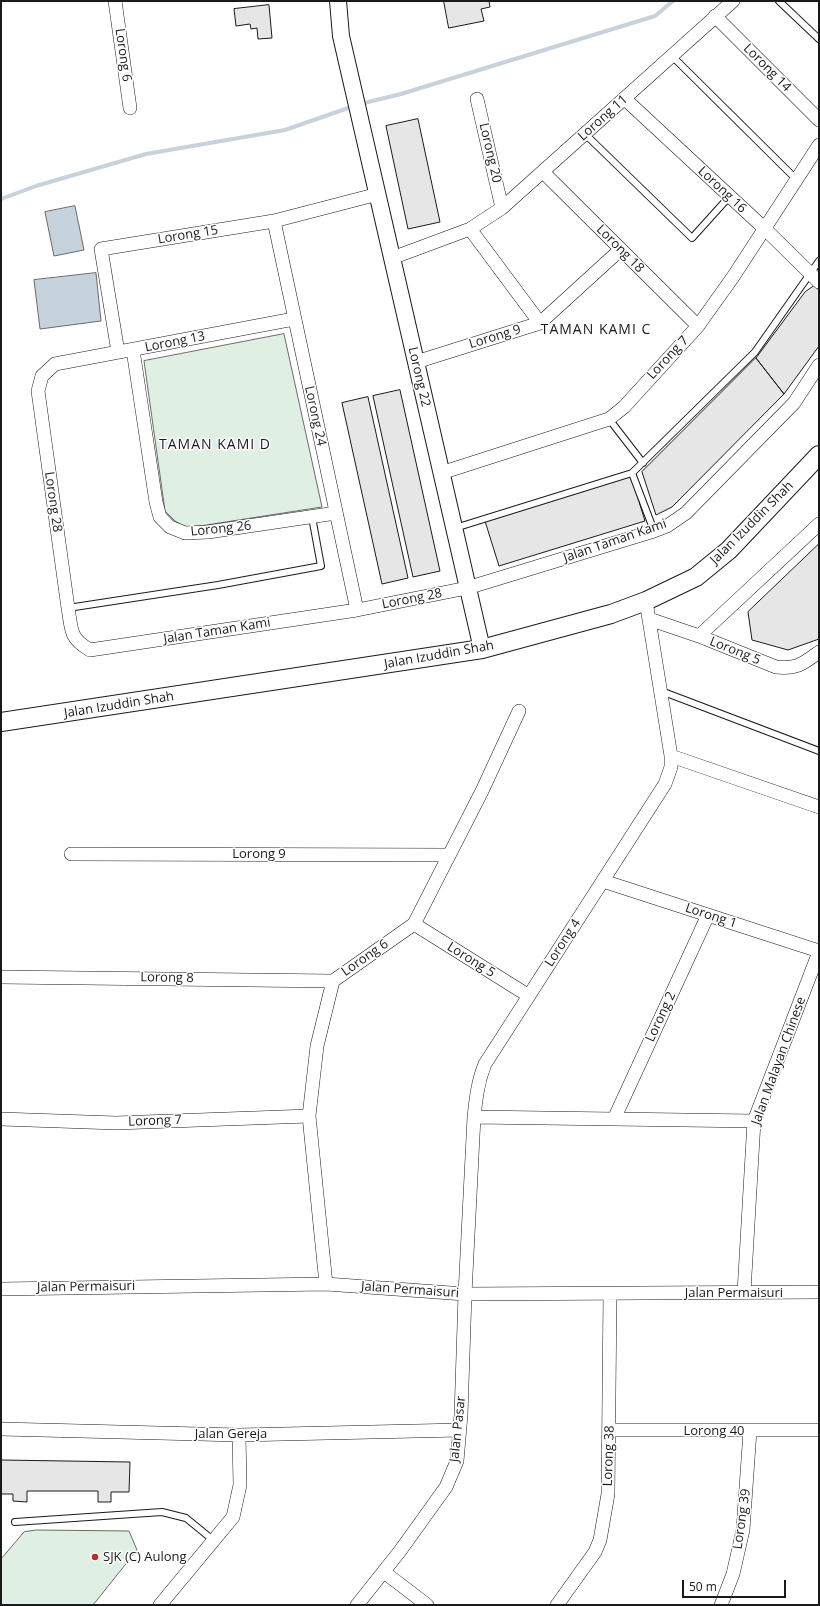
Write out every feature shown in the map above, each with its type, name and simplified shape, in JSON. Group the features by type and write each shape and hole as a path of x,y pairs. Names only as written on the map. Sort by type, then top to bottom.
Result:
{"main road":[{"name":"Jalan Izuddin Shah","path":"1,722 482,649 611,614 646,601 696,577 729,550 818,457"}],"street":[{"name":"Lorong 6","path":"115,1 130,108"},
{"name":"Lorong 22","path":"338,1 341,36 482,649"},
{"name":"Lorong 11","path":"392,258 470,229 502,208 733,1"},
{"name":"Lorong 14","path":"715,16 819,120"},
{"name":"Lorong 20","path":"477,99 502,208"},
{"name":"Lorong 16","path":"625,99 729,197 765,228 815,278"},
{"name":"Lorong 7","path":"441,473 609,419 624,407 698,326 819,146"},
{"name":"Lorong 18","path":"543,172 698,326"},
{"name":"Lorong 15","path":"118,352 100,249 274,221 378,194"},
{"name":"Lorong 24","path":"274,221 357,610"},
{"path":"470,229 540,323"},
{"name":"Lorong 9","path":"416,362 540,323 620,250"},
{"name":"Lorong 13","path":"55,364 294,319"},
{"name":"Lorong 26","path":"134,350 156,502 160,518 170,526 185,533 208,532 336,513"},
{"name":"Lorong 28","path":"55,364 42,376 38,391 68,608 73,635 79,644"},
{"name":"Jalan Taman Kami","path":"467,588 667,526 686,513 794,403 819,365"},
{"path":"699,636 819,524"},
{"name":"Lorong 28","path":"357,610 467,588"},
{"name":"Lorong 4","path":"465,1294 474,1117 477,1090 485,1064 665,784 670,767 671,756 646,601"},
{"name":"Jalan Taman Kami","path":"79,644 90,650 357,610"},
{"name":"Lorong 5","path":"649,619 699,636 776,668 790,668 802,665 819,652"},
{"name":"Lorong 6","path":"326,1284 309,1116 317,1046 333,981 414,924 482,791 519,711"},
{"path":"671,756 819,807"},
{"name":"Lorong 9","path":"71,854 448,855"},
{"name":"Lorong 1","path":"603,881 819,951"},
{"name":"Lorong 2","path":"614,1119 708,915"},
{"name":"Lorong 5","path":"414,924 528,996"},
{"name":"Jalan Malayan Chinese","path":"744,1292 754,1121 819,951"},
{"name":"Lorong 8","path":"1,977 333,981"},
{"name":"Lorong 7","path":"1,1119 116,1123 309,1116"},
{"path":"474,1117 754,1121"},
{"name":"Jalan Permaisuri","path":"1,1289 326,1284 465,1294 819,1292"},
{"name":"Jalan Pasar","path":"357,1605 384,1572 446,1487 457,1461 460,1430 465,1294"},
{"name":"Lorong 38","path":"557,1605 588,1562 600,1540 608,1494 610,1430 610,1294"},
{"name":"Jalan Gereja","path":"1,1429 239,1435 460,1430"},
{"name":"Lorong 40","path":"610,1430 819,1430"},
{"name":"Lorong 39","path":"721,1605 733,1574 743,1530 750,1431"},
{"path":"160,1605 233,1517 240,1485 239,1435"},
{"path":"384,1572 427,1605"}],"lane":[{"path":"779,1 819,39"},
{"path":"671,55 797,180"},
{"path":"585,134 692,238 729,197"},
{"path":"454,528 632,473 755,352 815,278 819,261"},
{"path":"609,419 643,463"},
{"path":"632,473 654,531"},
{"path":"68,608 218,585 321,566 312,517"},
{"path":"661,691 819,751"},
{"path":"15,1522 162,1512 186,1518 213,1540"}],"green space":[{"path":"284,334 322,507 187,528 175,521 165,511 144,361"},
{"path":"37,1530 129,1531 137,1550 93,1605 1,1605 1,1559 24,1532"}],"shaded area":[{"path":"75,206 84,250 54,256 45,212"},
{"path":"96,273 101,321 40,329 34,280"}],"building":[{"path":"444,1 489,1 490,7 481,9 484,21 449,28"},
{"path":"269,5 272,38 258,39 257,28 251,29 250,24 236,26 234,9"},
{"path":"418,119 440,222 408,229 386,126"},
{"path":"814,286 819,290 819,346 784,394 756,358 805,292"},
{"path":"756,358 784,394 672,507 656,515 642,472"},
{"path":"400,390 440,571 413,577 373,396"},
{"path":"368,397 408,578 382,584 342,403"},
{"path":"631,476 645,521 499,566 485,521"},
{"path":"819,544 819,639 788,650 752,640 748,612"},
{"path":"1,1460 130,1462 129,1492 111,1492 111,1502 98,1502 98,1491 27,1491 27,1502 13,1501 13,1494 1,1494"}],"waterway":[{"path":"360,104 401,94 655,16 673,1"},
{"path":"1,199 36,186 146,154 285,130 354,106"}],"place":[{"name":"SJK (C) Aulong","path":"95,1557"}],"district":[{"name":"TAMAN KAMI C","path":"596,330"},
{"name":"TAMAN KAMI D","path":"215,445"}]}
